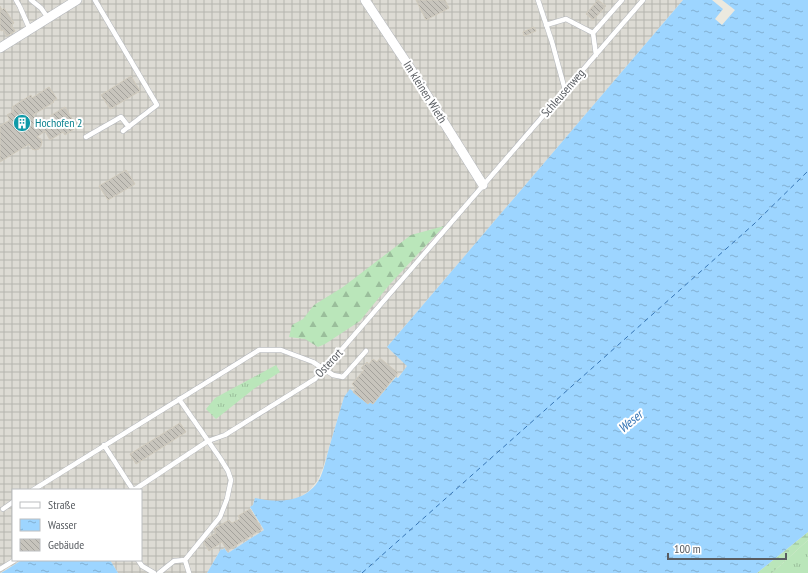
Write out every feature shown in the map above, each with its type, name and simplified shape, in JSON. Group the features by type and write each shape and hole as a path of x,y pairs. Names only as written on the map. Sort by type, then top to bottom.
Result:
{"street":[{"path":"0,48 77,0"},
{"name":"Im kleinen Wieth","path":"365,0 410,68 483,185"}],"lane":[{"path":"16,0 30,30"},
{"path":"30,0 41,8 48,18"},
{"path":"95,0 157,105 123,131"},
{"path":"538,0 552,42 565,90"},
{"path":"596,55 593,33 622,0"},
{"name":"Schleusenweg","path":"483,185 643,0"},
{"path":"546,25 566,19 593,33"},
{"path":"86,137 121,117 129,127"},
{"name":"Osterort","path":"135,489 208,441 225,436 314,379 324,370 483,185"},
{"path":"35,489 259,350 281,350 313,362 333,375 343,377 366,351"},
{"path":"159,573 174,561 185,560 220,517 231,480 228,471 179,399"},
{"name":"Osterort","path":"104,445 132,489"},
{"path":"3,509 12,503"},
{"path":"185,560 189,573"},
{"path":"0,569 13,561"},
{"path":"139,561 142,566 154,573"}],"shaded area":[{"path":"0,0 683,0 387,347 408,366 397,378 395,377 373,404 368,404 350,390 344,397 323,468 318,480 309,491 300,497 289,501 255,499 250,508 264,530 228,553 224,548 223,551 221,549 207,573 118,573 111,561 142,561 142,489 12,489 12,561 20,561 0,573"}],"green space":[{"path":"444,226 390,284 360,321 318,347 305,339 289,337 292,325 303,319 314,305 343,287 411,235"},
{"path":"276,365 280,372 255,388 216,419 206,409 215,398"},
{"path":"808,532 808,540 772,573 757,573"},
{"path":"808,540 808,573 772,573"}],"water":[{"name":"Weser","path":"683,0 808,0 808,532 757,573 207,573 221,549 223,550 224,548 228,553 264,530 250,507 253,505 255,498 273,501 290,500 299,497 313,488 322,473 344,397 350,389 368,404 370,402 373,404 396,377 398,378 407,366 387,347"},
{"path":"20,561 111,561 118,573 1,573"}],"pier":[{"path":"712,0 722,0 735,10 722,25 715,19 723,9"}],"building":[{"path":"416,0 445,0 449,8 426,20"},
{"path":"598,0 606,6 593,20 586,14"},
{"path":"0,6 2,10 4,8 14,23 11,25 15,31 7,36 3,30 1,31 0,28"},
{"path":"534,27 536,31 524,36 523,32"},
{"path":"131,76 140,91 110,109 101,95"},
{"name":"Hochofen 2","path":"49,87 57,99 33,115 40,125 52,118 50,116 65,107 77,127 65,135 63,132 50,140 45,131 37,137 41,139 42,142 39,149 32,149 29,144 0,162 0,126 10,120 7,115 14,111 12,107 31,95 32,98"},
{"path":"126,170 135,184 108,200 99,186"},
{"path":"380,358 398,373 373,404 370,402 368,404 353,392 356,388 352,384 364,370 361,368 367,362 369,364 373,359 377,362"},
{"path":"180,423 186,432 136,464 130,454"},
{"path":"250,509 262,529 227,551 222,542 209,551 203,541 216,533 214,529 229,520 232,523 240,519 238,516"}],"ferry route":[{"path":"362,573 754,224 808,171"}],"place":[{"name":"Hochofen 2","path":"22,123"}]}
